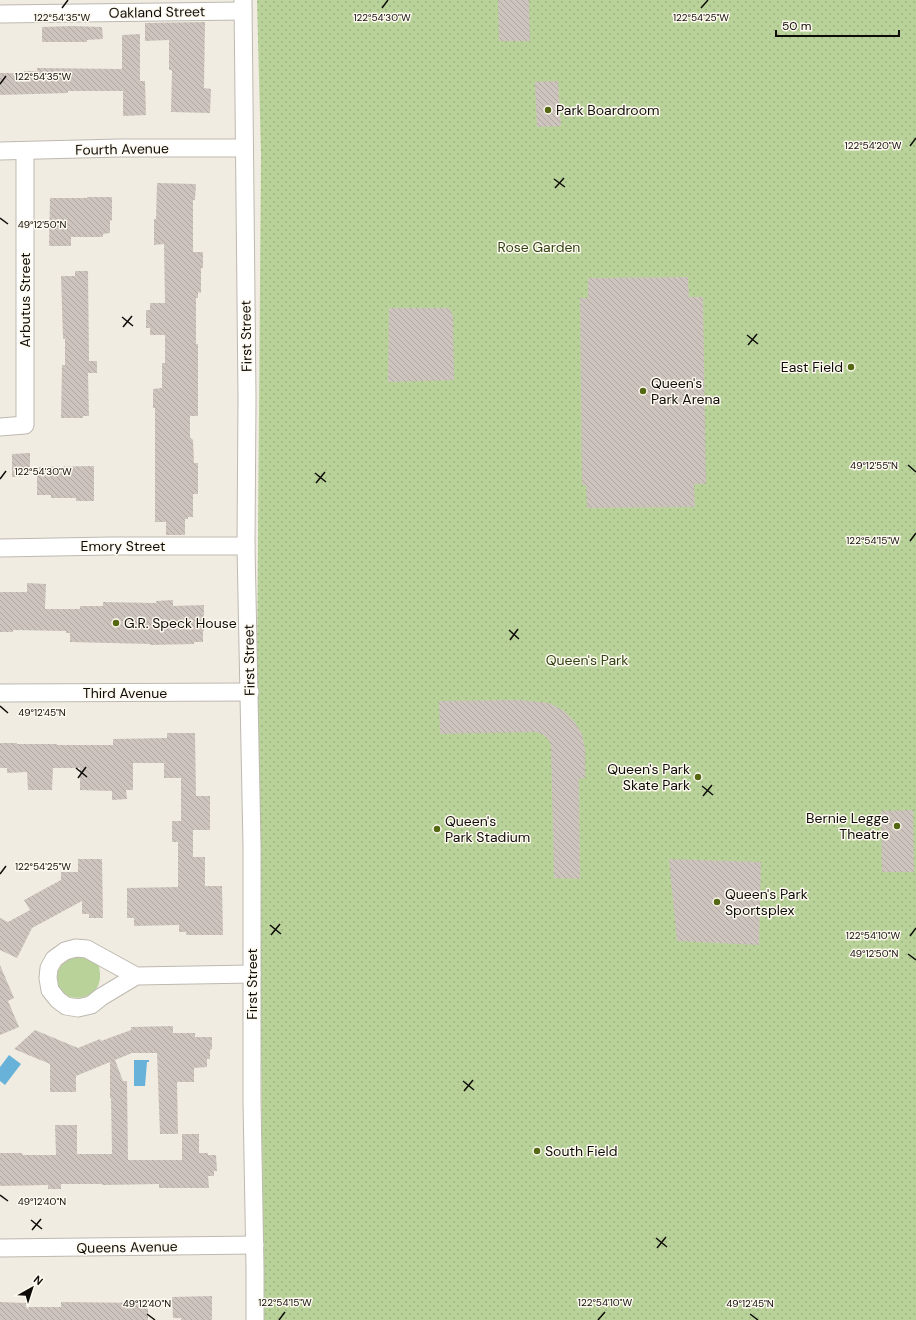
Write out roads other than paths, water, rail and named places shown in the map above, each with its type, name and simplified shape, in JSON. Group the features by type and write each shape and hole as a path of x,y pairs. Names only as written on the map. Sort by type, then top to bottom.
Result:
{"street":[{"name":"Oakland Street","path":"0,14 243,6"},
{"name":"First Street","path":"243,6 243,148 247,398 246,546 252,846 255,1320"},
{"name":"Fourth Avenue","path":"0,151 120,148 243,148"},
{"name":"Arbutus Street","path":"0,427 25,425 25,151"},
{"name":"Emory Street","path":"0,548 246,546"},
{"name":"Third Avenue","path":"0,694 250,692"},
{"path":"136,976 91,1005 78,1008 66,1006 58,1000 50,990 48,978 49,968 54,959 65,951 76,948 87,949 136,976 252,974"},
{"name":"Queens Avenue","path":"0,1248 255,1245"}],"water":[{"path":"9,1055 21,1064 5,1085 0,1081 0,1067"},
{"path":"134,1060 149,1060 149,1062 147,1062 145,1086 134,1086"}],"place":[{"name":"Park Boardroom","path":"548,110"},
{"name":"East Field","path":"851,367"},
{"name":"Queen's Park Arena","path":"643,391"},
{"name":"G.R. Speck House","path":"116,623"},
{"name":"Queen's Park Skate Park","path":"698,777"},
{"name":"Bernie Legge Theatre","path":"897,826"},
{"name":"Queen's Park Stadium","path":"437,829"},
{"name":"Queen's Park Sportsplex","path":"717,902"},
{"name":"South Field","path":"537,1151"}],"park label":[{"name":"Rose Garden","path":"539,247"},
{"name":"Queen's Park","path":"587,660"}]}
